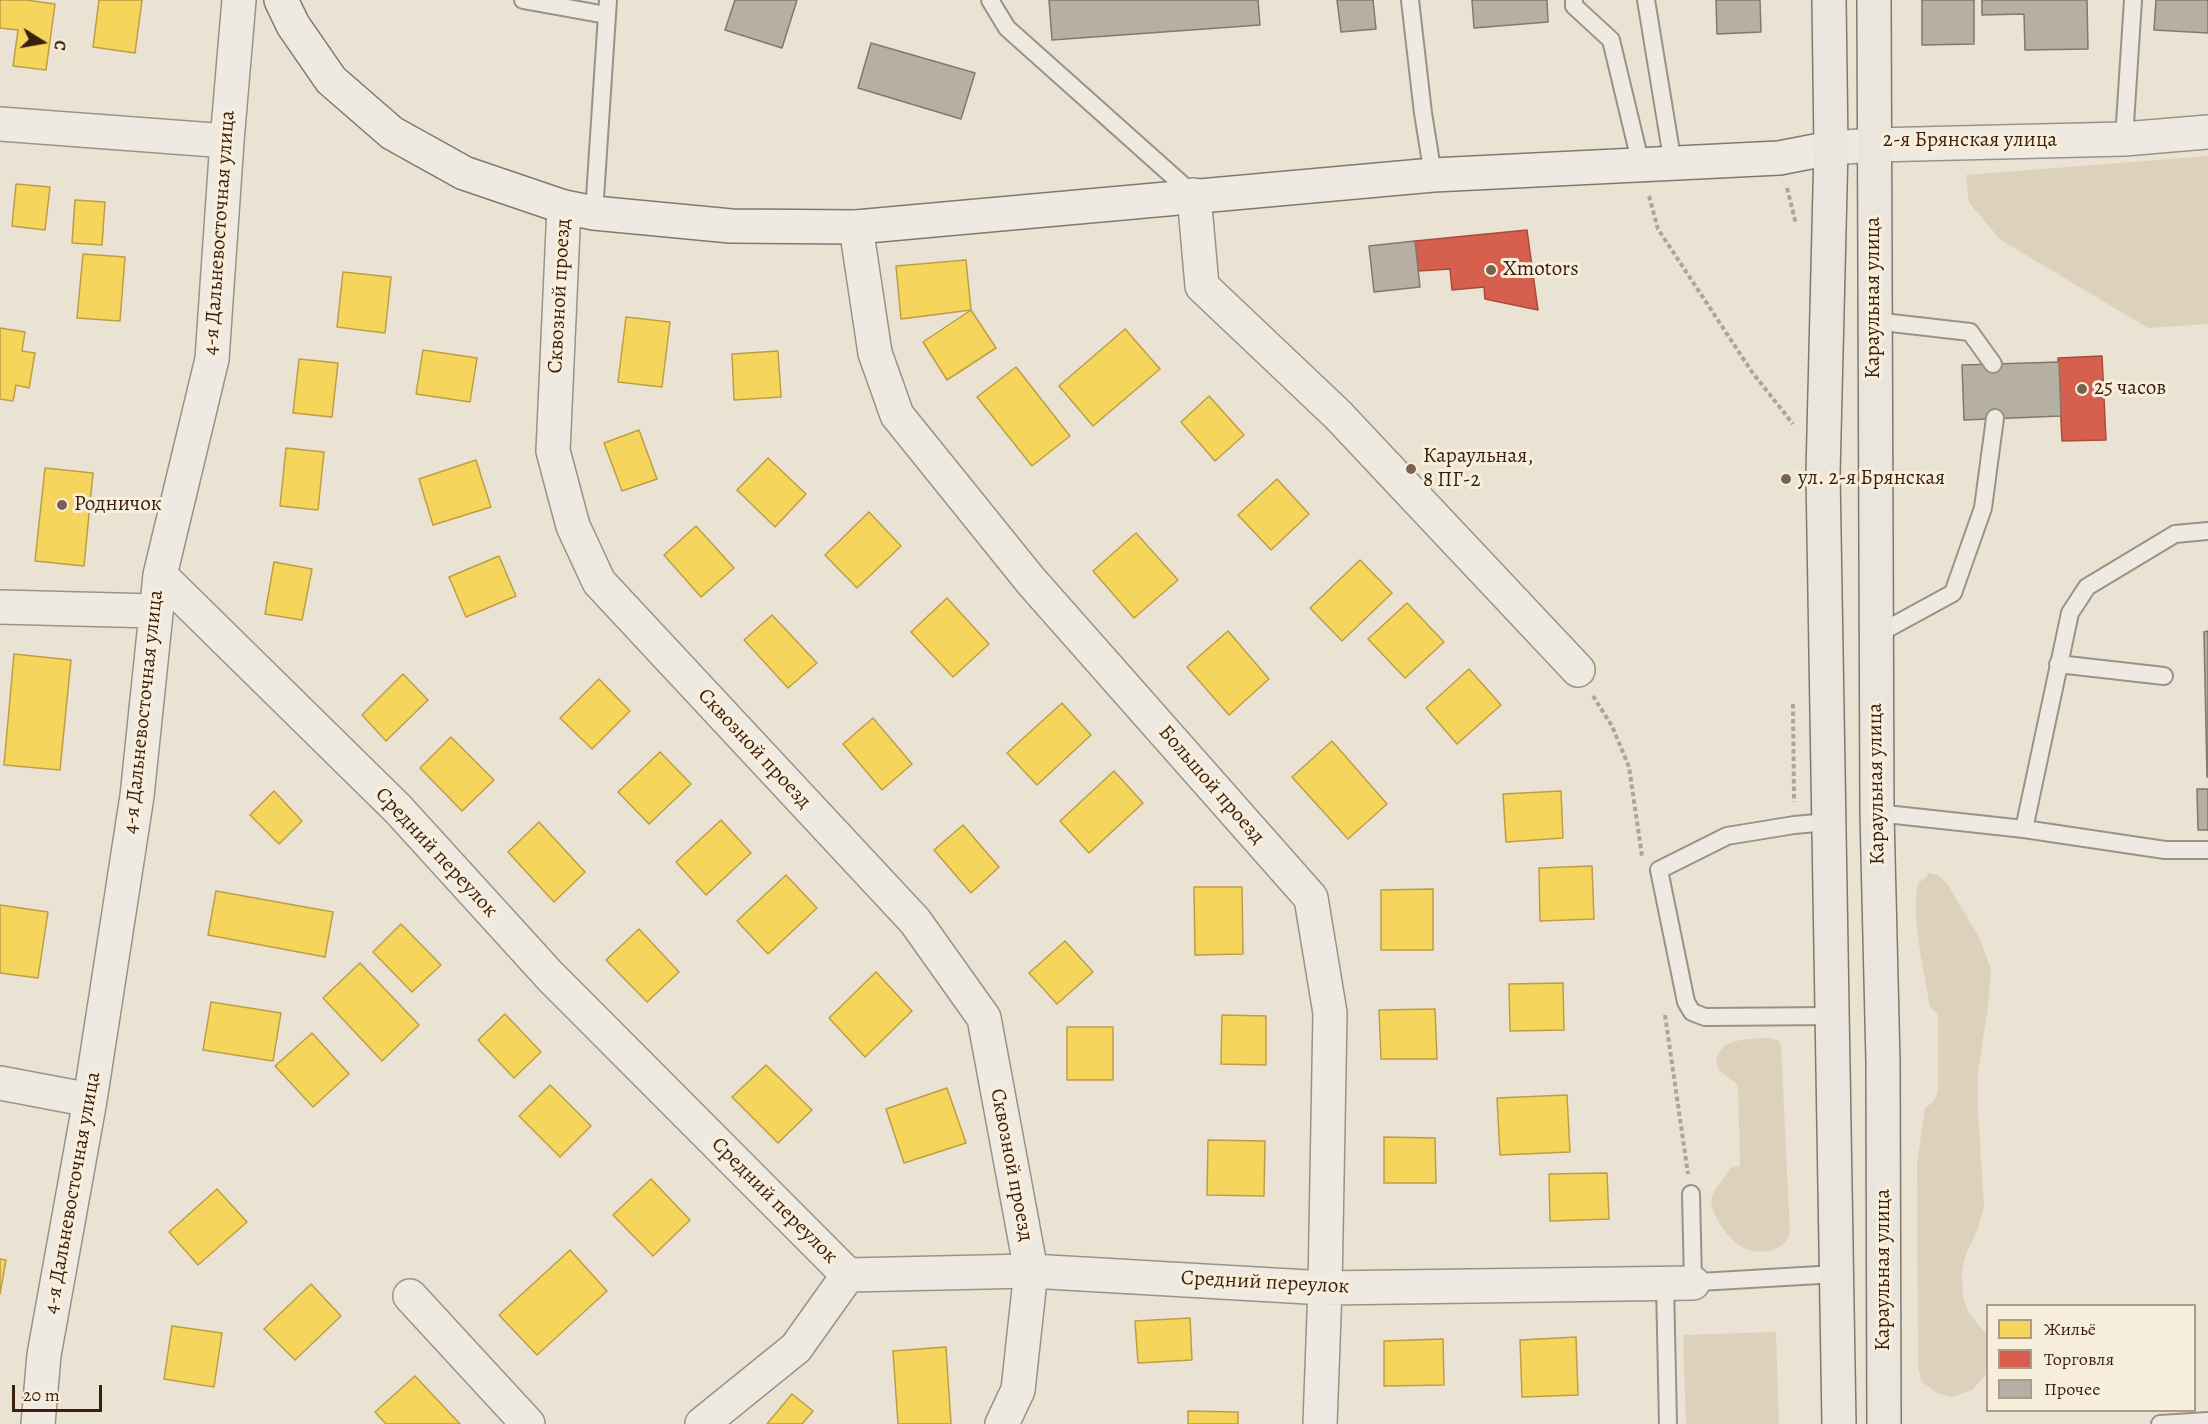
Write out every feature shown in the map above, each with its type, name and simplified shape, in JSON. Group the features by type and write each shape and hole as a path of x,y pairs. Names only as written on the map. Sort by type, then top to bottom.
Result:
{"main road":[{"path":"1829,0 1831,148 1823,474 1839,1424"},
{"name":"2-я Брянская улица","path":"1874,0 1874,145"},
{"name":"Караульная улица","path":"1874,145 1876,813 1883,1062 1884,1424"}],"street":[{"name":"4-я Дальневосточная улица","path":"38,1424 44,1355 90,1100 137,796 160,575 212,358 239,0"},
{"path":"281,0 293,25 331,80 393,133 464,173 579,210 731,226 856,227 1433,175 1779,158 1831,148 1874,145"},
{"path":"0,124 227,141"},
{"name":"2-я Брянская улица","path":"1874,145 2124,140 2208,132"},
{"path":"1194,195 1202,286 1338,415 1578,670"},
{"name":"Сквозной проезд","path":"579,210 553,451 573,526 599,582 915,921 984,1018 1031,1271 1018,1390 1002,1424"},
{"name":"Большой проезд","path":"856,227 875,352 897,415 1031,581 1311,898 1330,1013 1320,1424"},
{"name":"Средний переулок","path":"160,575 398,809 550,976 848,1275 1031,1271 1325,1288 1679,1284"},
{"path":"0,607 155,611"},
{"path":"0,1083 90,1100"},
{"path":"702,1424 796,1348 848,1275"},
{"path":"410,1296 528,1424"}],"lane":[{"path":"523,0 607,7 579,210"},
{"path":"990,0 1007,28 1194,195"},
{"path":"1410,0 1423,113 1433,175"},
{"path":"1574,0 1574,6 1611,40 1657,164"},
{"path":"1646,0 1657,164"},
{"path":"2124,140 2133,0"},
{"path":"1874,321 1970,332 1993,364"},
{"path":"1876,635 1953,592 1983,508 1995,418"},
{"path":"2024,829 2070,613 2087,587 2175,534 2208,531"},
{"path":"2058,664 2164,676"},
{"path":"1876,813 2024,829 2165,850 2208,850"},
{"path":"1828,822 1727,836 1659,870 1686,1002 1692,1012 1705,1017 1832,1016"},
{"path":"1668,1424 1679,1284 1691,1194"},
{"path":"1679,1284 1836,1275"},
{"path":"2160,1424 2208,1421"}],"path":[{"path":"1657,164 1658,229 1752,372 1795,427"}],"shaded area":[{"path":"2208,156 2208,324 2148,328 2001,240 1969,203 1966,175"},
{"path":"1928,873 1937,875 1946,882 1980,939 1991,969 1988,1007 1978,1071 1984,1207 1978,1228 1966,1254 1962,1272 1963,1298 1969,1313 1986,1334 1986,1373 1972,1390 1952,1397 1937,1393 1922,1382 1918,1368 1917,1163 1925,1108 1933,1102 1938,1092 1938,1014 1930,1007 1919,945 1916,912 1918,883 1927,877"},
{"path":"1768,1038 1777,1040 1781,1045 1790,1234 1787,1240 1777,1248 1759,1252 1740,1246 1727,1234 1711,1202 1713,1193 1730,1168 1740,1166 1738,1086 1720,1071 1717,1066 1717,1057 1720,1050 1732,1042"},
{"path":"1776,1332 1779,1424 1686,1424 1683,1335"}],"building: Жильё":[{"path":"0,0 26,0 55,4 46,70 13,66 18,30 0,28"},
{"path":"99,0 142,0 135,53 93,47"},
{"path":"16,184 50,187 45,230 12,226"},
{"path":"75,200 105,202 102,245 72,243"},
{"path":"83,254 125,257 120,321 77,318"},
{"path":"966,260 971,310 901,319 896,266"},
{"path":"343,272 391,277 385,333 337,327"},
{"path":"971,310 996,348 947,380 923,342"},
{"path":"626,317 670,322 662,387 618,382"},
{"path":"0,328 25,332 22,351 35,353 29,388 16,385 13,401 0,399"},
{"path":"1125,329 1160,369 1093,426 1059,386"},
{"path":"423,350 477,358 470,402 416,394"},
{"path":"778,351 781,397 734,400 732,354"},
{"path":"299,359 338,363 332,417 293,413"},
{"path":"1016,367 1070,436 1032,466 977,397"},
{"path":"1209,396 1244,435 1215,461 1181,422"},
{"path":"639,430 657,479 622,491 604,443"},
{"path":"286,448 324,452 318,510 280,506"},
{"path":"768,458 806,494 775,527 737,490"},
{"path":"476,460 491,507 433,525 419,479"},
{"path":"45,468 93,473 84,566 35,561"},
{"path":"1277,479 1309,514 1271,550 1238,515"},
{"path":"869,512 901,546 857,588 825,555"},
{"path":"696,526 734,568 701,597 664,555"},
{"path":"1136,533 1178,580 1134,618 1093,571"},
{"path":"499,556 516,596 466,617 449,577"},
{"path":"1360,560 1392,593 1342,641 1310,608"},
{"path":"274,562 312,569 302,620 265,614"},
{"path":"947,598 989,644 953,677 911,632"},
{"path":"1407,603 1444,642 1405,678 1368,639"},
{"path":"772,615 817,663 788,688 744,640"},
{"path":"1228,631 1269,679 1229,715 1187,667"},
{"path":"14,654 71,660 60,770 4,765"},
{"path":"1469,669 1501,705 1457,744 1426,708"},
{"path":"403,674 428,700 386,741 362,715"},
{"path":"599,679 630,711 592,749 560,718"},
{"path":"1062,703 1091,735 1037,785 1007,753"},
{"path":"873,718 912,764 882,790 843,744"},
{"path":"451,737 494,780 462,811 420,768"},
{"path":"1332,741 1387,804 1348,839 1292,777"},
{"path":"660,752 691,784 649,824 618,792"},
{"path":"1114,771 1143,803 1089,853 1060,821"},
{"path":"274,791 302,821 279,844 250,815"},
{"path":"1561,791 1563,838 1506,842 1503,794"},
{"path":"721,820 751,853 706,895 676,862"},
{"path":"539,822 585,872 554,902 508,852"},
{"path":"963,825 999,867 971,893 934,850"},
{"path":"1592,866 1594,919 1540,921 1539,868"},
{"path":"786,875 817,908 768,954 737,921"},
{"path":"1194,887 1242,887 1243,954 1195,955"},
{"path":"1433,889 1433,950 1381,950 1381,890"},
{"path":"216,891 333,912 325,957 208,935"},
{"path":"0,905 48,912 38,978 0,973"},
{"path":"401,924 441,965 412,992 373,952"},
{"path":"639,929 679,972 647,1002 606,960"},
{"path":"1065,941 1093,972 1057,1004 1029,973"},
{"path":"360,963 419,1025 382,1061 323,998"},
{"path":"876,972 912,1011 865,1057 829,1018"},
{"path":"1563,983 1564,1030 1510,1031 1509,984"},
{"path":"211,1002 281,1013 273,1061 203,1050"},
{"path":"1435,1009 1437,1059 1381,1059 1379,1010"},
{"path":"505,1014 541,1052 514,1078 478,1040"},
{"path":"1222,1015 1266,1016 1266,1065 1221,1064"},
{"path":"1067,1027 1113,1027 1113,1080 1067,1080"},
{"path":"312,1033 349,1074 313,1107 275,1066"},
{"path":"766,1065 812,1110 778,1143 732,1097"},
{"path":"550,1085 591,1126 560,1157 519,1116"},
{"path":"947,1088 966,1143 904,1163 886,1109"},
{"path":"1567,1095 1570,1152 1500,1155 1497,1098"},
{"path":"1384,1137 1435,1138 1436,1183 1384,1183"},
{"path":"1208,1140 1265,1141 1264,1196 1207,1195"},
{"path":"1607,1173 1609,1219 1550,1221 1549,1174"},
{"path":"651,1179 690,1220 653,1256 613,1215"},
{"path":"217,1189 247,1222 198,1265 169,1232"},
{"path":"570,1250 607,1291 537,1355 499,1315"},
{"path":"0,1259 6,1260 0,1294"},
{"path":"311,1284 341,1316 295,1360 264,1329"},
{"path":"1190,1318 1192,1360 1138,1363 1135,1321"},
{"path":"172,1326 222,1333 214,1387 164,1379"},
{"path":"1576,1337 1578,1395 1522,1397 1520,1340"},
{"path":"1443,1339 1444,1385 1384,1386 1384,1341"},
{"path":"946,1347 951,1424 898,1424 893,1351"},
{"path":"415,1376 460,1424 386,1424 375,1412"},
{"path":"792,1394 813,1411 802,1424 767,1424"},
{"path":"1188,1411 1238,1412 1238,1424 1188,1424"}],"building: Торговля":[{"name":"Xmotors","path":"1527,230 1538,310 1485,299 1484,287 1452,290 1450,269 1418,271 1415,241"},
{"name":"25 часов","path":"2102,356 2106,440 2062,441 2058,358"}],"building: Прочее":[{"path":"735,0 797,0 782,48 725,30"},
{"path":"1049,0 1258,0 1260,25 1052,40"},
{"path":"1337,0 1373,0 1376,29 1341,32"},
{"path":"1472,0 1547,0 1548,22 1474,28"},
{"path":"1716,0 1760,0 1761,32 1717,34"},
{"path":"1922,0 1974,0 1974,44 1922,45"},
{"path":"1982,0 2087,0 2088,49 2025,50 2024,14 1982,15"},
{"path":"2156,0 2208,0 2208,33 2154,30"},
{"path":"871,43 975,73 961,119 858,88"},
{"path":"1415,241 1420,287 1374,292 1369,246"},
{"path":"2059,362 2061,416 1964,420 1962,365"},
{"path":"2208,631 2208,777 2207,777 2204,632"},
{"path":"2197,789 2208,789 2208,830 2198,830"}],"place":[{"name":"Xmotors","path":"1491,270"},
{"name":"25 часов","path":"2082,389"},
{"name":"Караульная, 8 ПГ-2","path":"1411,469"},
{"name":"ул. 2-я Брянская","path":"1786,479"},
{"name":"Родничок","path":"62,505"}]}
